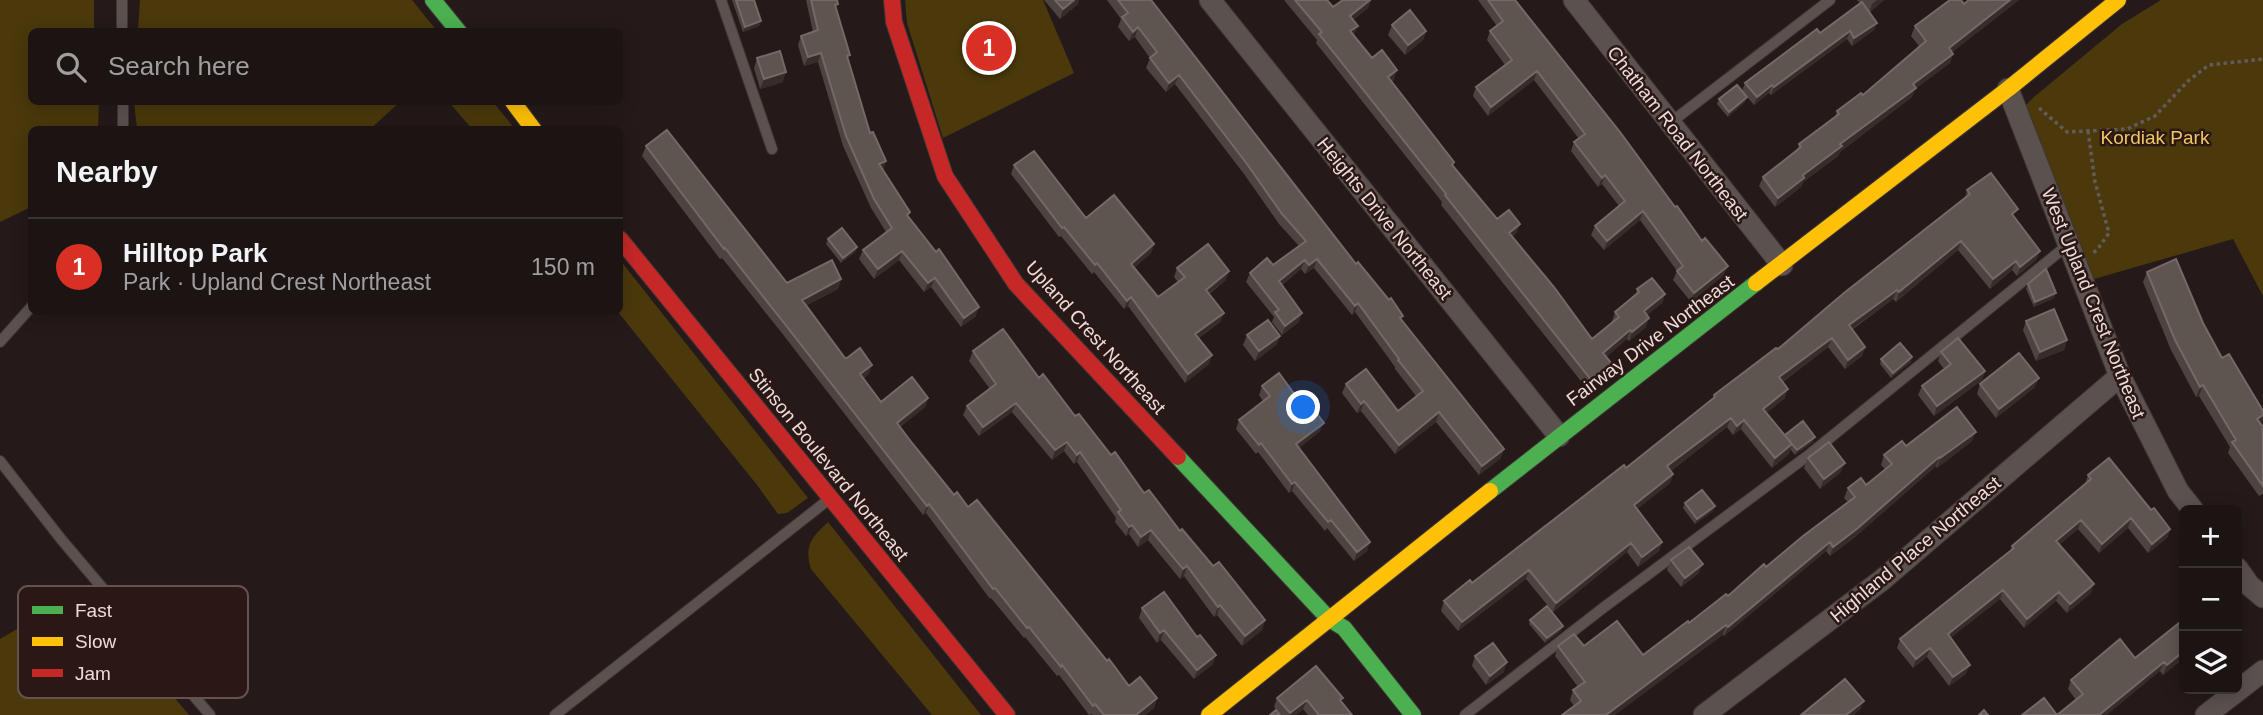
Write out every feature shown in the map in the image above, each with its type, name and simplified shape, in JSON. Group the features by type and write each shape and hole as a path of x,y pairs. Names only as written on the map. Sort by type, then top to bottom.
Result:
{"street":[{"path":"433,0 456,28"},
{"name":"Upland Crest Northeast","path":"892,0 894,22 945,176 1016,284 1328,619 1344,628 1413,715"},
{"name":"Heights Drive Northeast","path":"1210,0 1559,436"},
{"name":"Chatham Road Northeast","path":"1575,0 1782,265"},
{"name":"Fairway Drive Northeast","path":"1209,715 1559,436 2009,88 2118,0"},
{"name":"West Upland Crest Northeast","path":"2009,88 2120,376 2178,491 2189,505"},
{"path":"515,105 531,126"},
{"name":"Stinson Boulevard Northeast","path":"623,243 1007,715"},
{"name":"Highland Place Northeast","path":"1704,715 1882,580 2120,376"},
{"path":"2242,575 2263,597"},
{"path":"2206,715 2263,671"}],"lane":[{"path":"122,0 122,28"},
{"path":"721,0 772,149"},
{"path":"1671,123 1830,0"},
{"path":"123,105 123,126"},
{"path":"1465,715 2072,254"},
{"path":"0,342 28,310"},
{"path":"0,461 101,586"},
{"path":"555,715 830,498"},
{"path":"196,698 210,715"}],"path":[{"path":"2009,88 2052,117 2067,132 2127,129 2155,116 2188,81 2209,65 2263,59"},
{"path":"2072,254 2097,250 2109,233 2095,182 2088,131"}],"green space":[{"path":"0,0 94,0 94,28 28,28 28,105 99,105 98,126 28,126 28,208 0,222"},
{"path":"140,0 412,0 435,28 138,28"},
{"path":"905,0 1043,0 1074,73 943,138 907,23"},
{"name":"Kordiak Park","path":"2161,0 2263,0 2263,296 2233,239 2094,279 2024,107 2122,24"},
{"path":"134,105 397,105 373,126 137,126"},
{"path":"452,105 495,105 513,126 469,126"},
{"path":"623,264 808,498 787,513 778,514 620,315 623,315"},
{"path":"828,522 981,715 932,715 811,569 808,554 810,543"},
{"path":"18,629 18,698 175,698 189,715 0,715 0,639"}],"building":[{"path":"736,0 754,0 761,21 745,27"},
{"path":"811,0 837,0 838,4 835,5 850,55 847,56 870,133 873,132 886,161 879,164 910,212 907,215 936,252 939,249 979,307 964,318 935,278 928,283 902,251 878,269 863,250 892,228 874,199 846,136 821,53 808,57 801,36 818,30"},
{"path":"1055,0 1074,0 1063,9"},
{"path":"1118,0 1151,0 1356,264 1358,262 1389,300 1391,298 1403,316 1400,318 1504,449 1482,466 1439,412 1399,445 1364,401 1361,404 1346,384 1366,369 1398,411 1423,391 1358,303 1355,306 1317,259 1309,265 1305,260 1279,281 1302,313 1285,326 1275,312 1279,310 1250,273 1267,258 1273,265 1306,241 1282,214 1179,75 1169,83 1150,58 1157,52 1138,27 1133,32 1122,17 1128,13"},
{"path":"1295,0 1327,0 1333,7 1343,0 1370,0 1350,16 1358,26 1350,31 1372,58 1382,50 1397,70 1388,77 1454,162 1452,165 1497,219 1509,210 1520,224 1509,233 1554,287 1592,339 1619,317 1615,312 1652,278 1665,294 1644,311 1649,318 1603,353 1612,364 1592,381 1319,34 1322,32"},
{"path":"1488,0 1515,0 1702,241 1705,238 1728,266 1694,293 1677,271 1683,266 1643,211 1607,241 1595,226 1625,201 1605,175 1602,178 1574,142 1585,134 1537,71 1491,107 1476,87 1512,60 1490,31 1503,21"},
{"path":"1950,0 1961,0 1964,4 1969,0 2010,0 1949,48 1953,54 1913,84 1916,88 1840,144 1842,146 1778,198 1763,177 1801,147 1799,144 1839,114 1837,111 1861,93 1863,95 1926,41 1915,26"},
{"path":"1862,2 1877,23 1854,38 1850,31 1757,97 1745,83 1817,29 1820,33"},
{"path":"1410,10 1426,31 1408,45 1392,25"},
{"path":"780,51 786,72 764,79 757,58"},
{"path":"1737,85 1747,97 1729,112 1719,99"},
{"path":"667,130 787,283 832,260 841,279 802,300 845,358 860,348 872,365 860,374 881,402 912,377 928,398 897,423 912,443 954,495 957,492 968,507 977,500 1129,686 1140,677 1157,698 1136,715 1104,715 1095,704 1093,706 1062,665 1061,667 995,588 993,589 929,504 927,506 724,249 646,146"},
{"path":"1034,151 1086,218 1114,195 1154,244 1131,264 1158,297 1185,277 1177,268 1208,244 1229,271 1206,290 1224,313 1195,334 1212,355 1188,374 1131,297 1127,301 1097,263 1095,265 1064,227 1062,228 1014,165"},
{"path":"1991,173 2018,209 2012,214 2040,251 2020,267 2016,261 1993,279 1961,241 1899,292 1897,290 1849,325 1865,347 1848,360 1832,338 1779,377 1788,389 1763,409 1792,444 1775,458 1744,420 1737,426 1731,418 1667,466 1673,474 1634,505 1662,542 1642,557 1631,543 1556,603 1529,570 1462,622 1444,601 1470,580 1472,583 1624,465 1626,468 1715,397 1714,395 1778,349 1844,293 1970,194 1967,190"},
{"path":"842,228 857,247 843,258 828,239"},
{"path":"2176,259 2203,323 2222,358 2229,354 2263,411 2263,415 2257,419 2263,427 2263,486 2232,442 2236,440 2203,385 2200,387 2175,340 2147,272"},
{"path":"2046,269 2056,293 2035,302 2028,284"},
{"path":"2054,309 2067,340 2040,352 2026,321"},
{"path":"1268,320 1280,336 1259,351 1247,335"},
{"path":"1003,329 1039,378 1043,374 1075,416 1079,414 1111,455 1115,452 1144,493 1149,490 1180,531 1182,529 1213,566 1219,562 1265,620 1245,636 1220,605 1218,607 1187,566 1183,569 1151,530 1141,537 1132,525 1129,527 1118,512 1121,510 1080,452 1077,455 1067,442 1055,450 1016,403 983,427 967,406 996,384 973,351"},
{"path":"1958,338 1985,371 1937,406 1922,386 1951,364 1941,352"},
{"path":"1900,343 1912,357 1893,373 1881,359"},
{"path":"2019,353 2039,378 1999,409 1980,384"},
{"path":"1279,373 1309,414 1314,410 1324,423 1296,444 1370,542 1357,552 1295,482 1292,484 1261,443 1259,445 1239,420 1270,396 1262,386"},
{"path":"1957,407 1976,432 1939,457 1858,528 1833,547 1830,542 1728,627 1726,625 1606,715 1562,715 1581,701 1573,690 1585,682 1558,646 1574,634 1584,646 1617,621 1643,655 1726,594 1728,596 1764,564 1766,567 1855,497 1848,488 1861,478 1866,485 1892,464 1884,455 1902,441 1906,446"},
{"path":"1803,421 1815,437 1797,450 1785,435"},
{"path":"1829,442 1845,463 1824,479 1808,458"},
{"path":"2109,458 2170,529 2152,544 2131,518 2102,544 2081,520 2056,541 2094,584 2070,604 2059,592 2027,619 2003,590 1948,634 1970,665 1953,677 1930,648 1916,659 1900,639 2014,548 2012,546 2091,479 2088,475"},
{"path":"1702,490 1715,506 1697,519 1685,503"},
{"path":"1689,547 1703,564 1685,578 1671,560"},
{"path":"1164,592 1197,637 1200,635 1216,655 1197,670 1164,630 1160,633 1142,608"},
{"path":"1547,606 1563,626 1547,638 1530,620"},
{"path":"2179,623 2179,655 2167,665 2164,662 2099,715 2057,715 2083,694 2071,680 2120,639 2135,658"},
{"path":"1493,643 1507,662 1490,676 1475,656"},
{"path":"1316,666 1343,698 1340,700 1352,715 1319,715 1307,700 1290,713 1277,698"},
{"path":"1845,679 1864,701 1846,715 1801,715"},
{"path":"2044,698 2057,715 2022,715"}],"traffic: fast":[{"path":"433,0 456,28"},
{"path":"1490,491 1756,283"},
{"path":"1178,457 1329,619 1344,628 1413,715"}],"traffic: slow":[{"path":"1756,283 2008,89 2118,0"},
{"path":"515,105 531,126"},
{"path":"1209,715 1490,491"}],"traffic: jam":[{"path":"892,0 894,22 945,176 1016,284 1178,457"},
{"path":"623,243 1007,715"}],"place":[{"name":"Hilltop Park","path":"989,48"}]}
